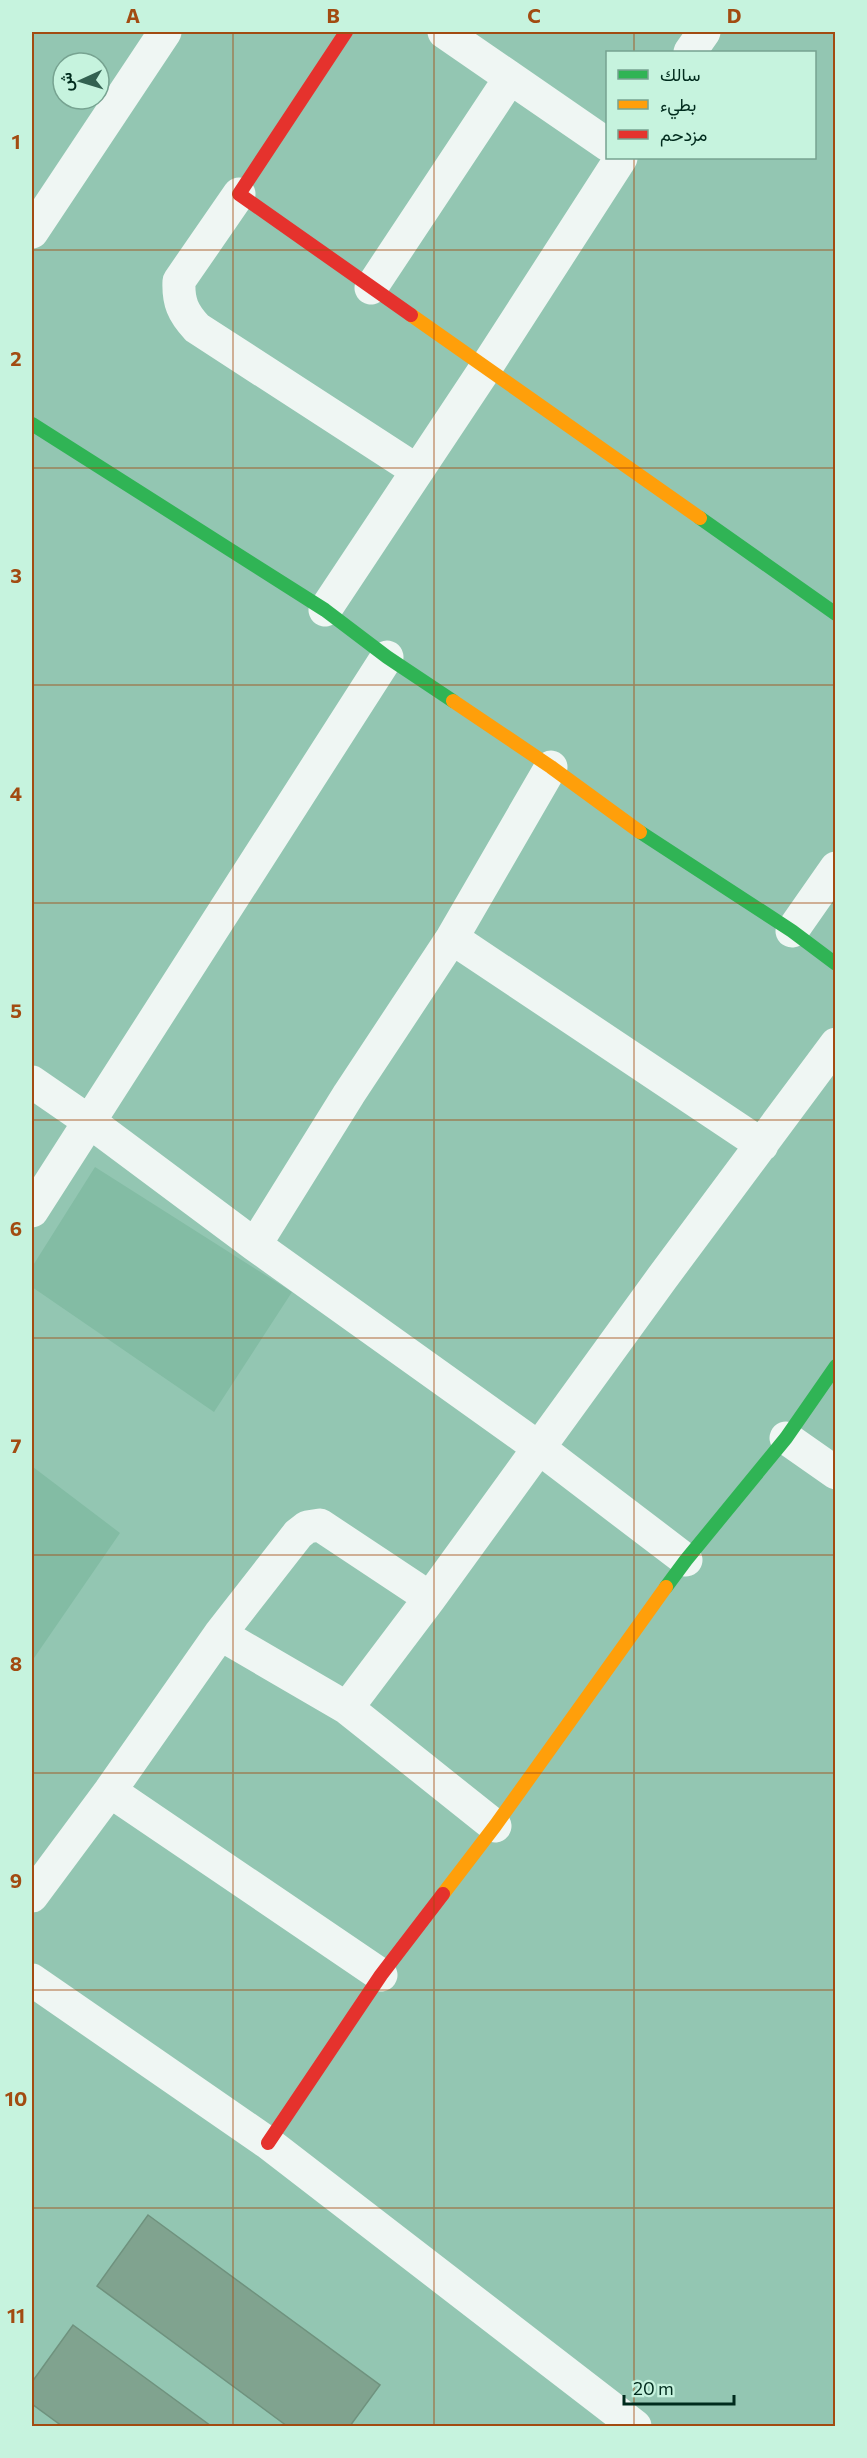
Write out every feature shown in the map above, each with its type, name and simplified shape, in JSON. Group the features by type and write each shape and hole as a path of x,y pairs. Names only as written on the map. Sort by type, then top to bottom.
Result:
{"street":[{"path":"33,225 165,32"},
{"path":"346,32 179,281 178,297 185,314 197,328 416,470"},
{"path":"444,32 606,144"},
{"path":"691,51 704,32"},
{"path":"371,288 510,78"},
{"path":"325,610 485,369 620,159"},
{"path":"239,194 836,614"},
{"path":"32,424 325,610 387,657 551,767 659,846 792,931 836,964"},
{"path":"32,1211 387,657"},
{"path":"255,1245 349,1094 452,938 551,767"},
{"path":"792,931 836,868"},
{"path":"452,938 762,1145"},
{"path":"347,1708 836,1044"},
{"path":"32,1082 90,1122 255,1245 540,1448 686,1560"},
{"path":"268,2143 381,1975 495,1826 686,1560 786,1438 836,1366"},
{"path":"786,1438 836,1473"},
{"path":"32,1896 110,1791 220,1634 298,1534 307,1527 320,1525 430,1598"},
{"path":"220,1634 347,1708 495,1826"},
{"path":"110,1791 381,1975"},
{"path":"32,1980 268,2143 635,2427"}],"green space":[{"path":"95,1167 292,1292 214,1412 32,1287 32,1267"},
{"path":"33,1467 120,1533 32,1661 32,1469"}],"building":[{"path":"148,2215 380,2385 350,2426 287,2426 97,2286"},
{"path":"73,2325 211,2426 62,2426 32,2404 32,2382"}],"traffic: fast":[{"path":"32,424 325,610 387,657 453,701"},
{"path":"700,518 836,614"},
{"path":"640,832 792,931 836,964"},
{"path":"666,1587 786,1438 836,1366"}],"traffic: slow":[{"path":"411,315 700,518"},
{"path":"453,701 551,767 640,832"},
{"path":"443,1894 495,1826 666,1587"}],"traffic: jam":[{"path":"346,32 239,194 411,315"},
{"path":"268,2143 381,1975 443,1894"}]}
